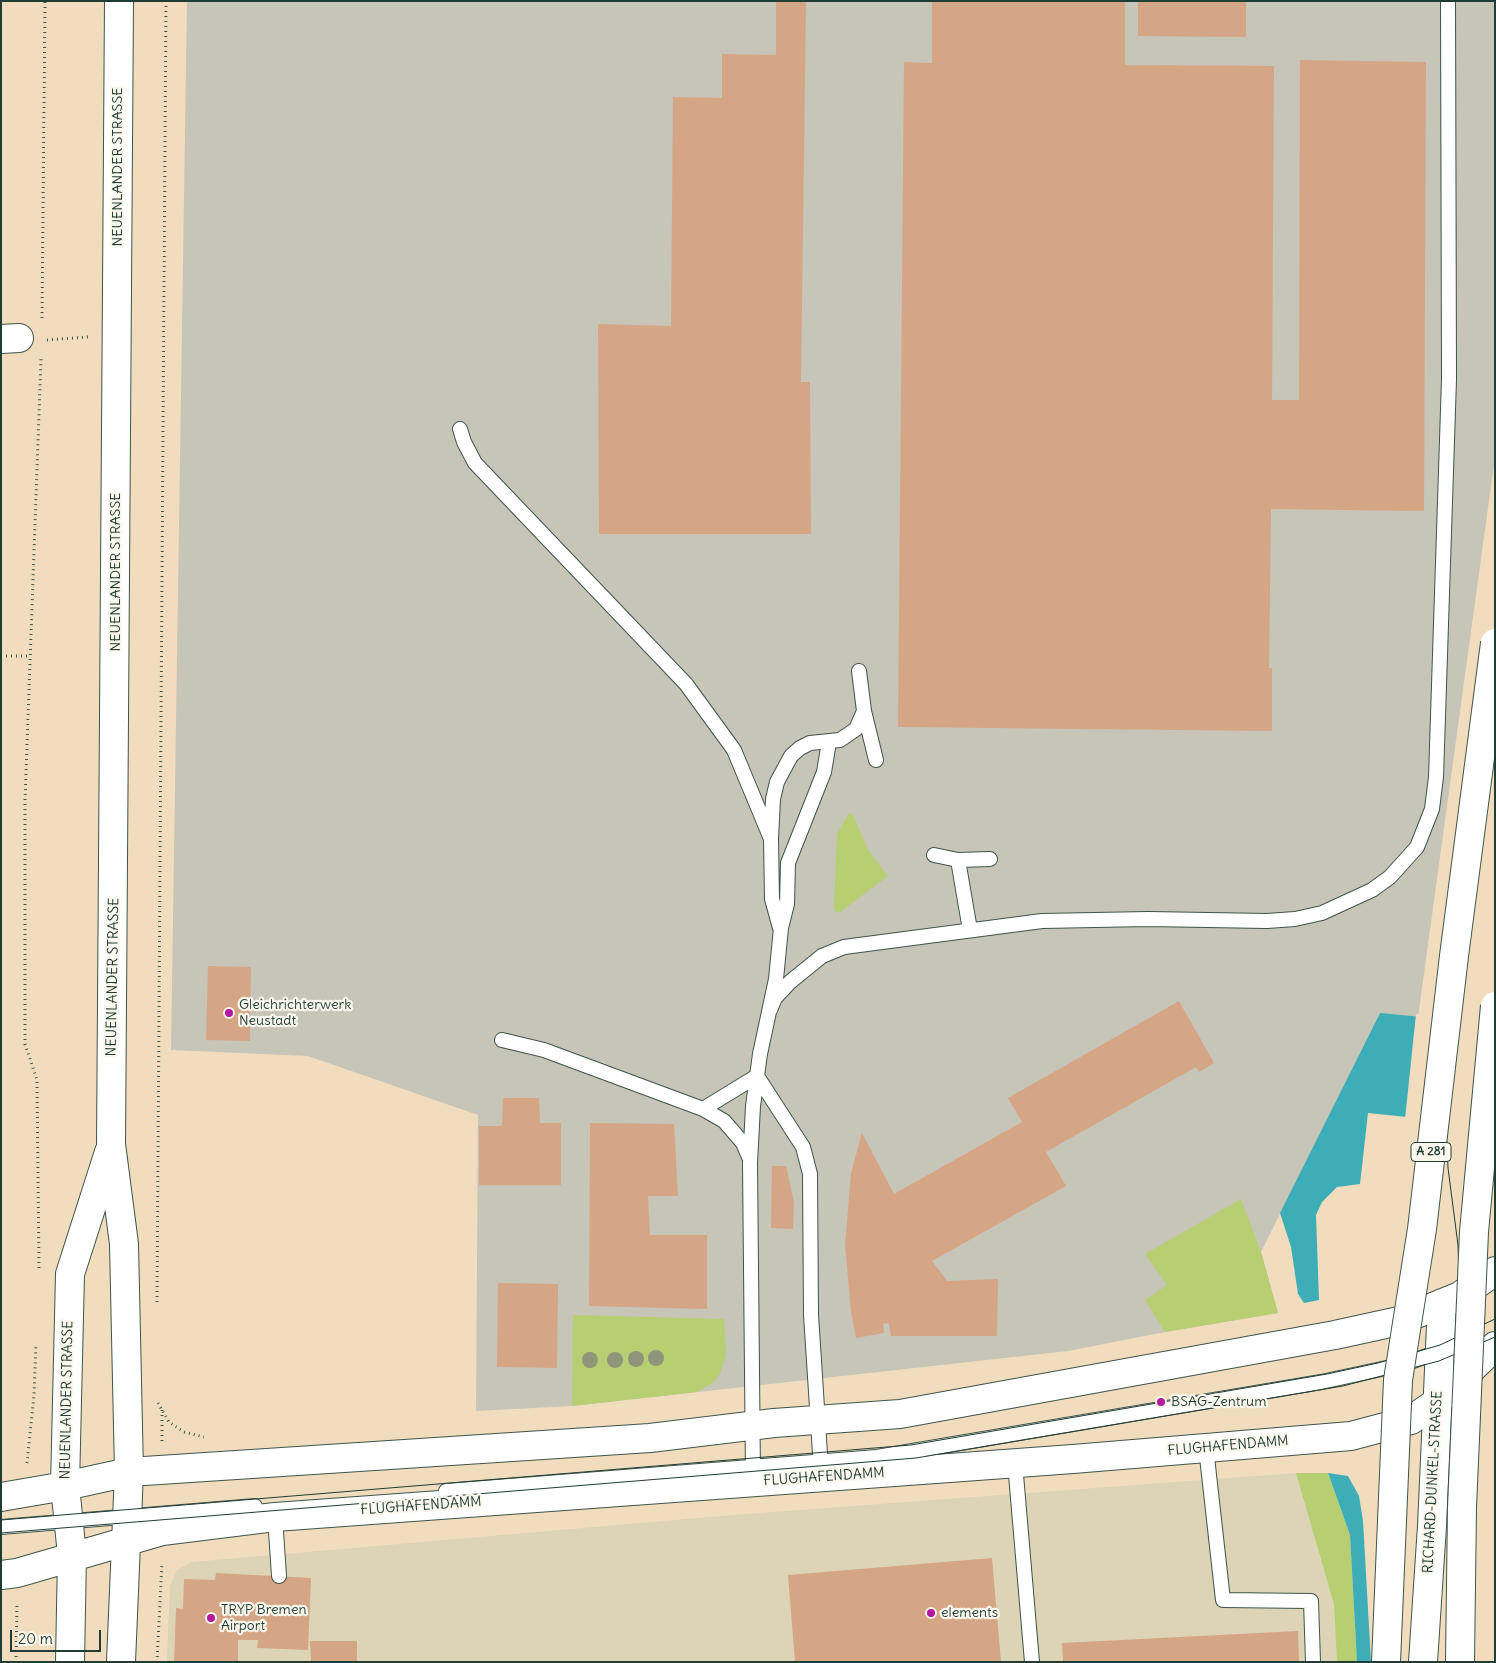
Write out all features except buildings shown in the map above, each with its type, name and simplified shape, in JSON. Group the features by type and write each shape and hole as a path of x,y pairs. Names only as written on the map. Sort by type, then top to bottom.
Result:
{"main road":[{"name":"NEUENLANDER STRASSE","path":"119,1 111,1144 124,1244 130,1472 121,1662"},
{"name":"A 281","path":"1386,1662 1386,1615 1398,1380 1422,1229 1454,956 1495,643"},
{"path":"1460,1662 1462,1507 1474,1232 1495,1006"},
{"name":"NEUENLANDER STRASSE","path":"70,1662 72,1555 65,1486 70,1274 111,1144"},
{"path":"12,1495 130,1472 650,1438 753,1425 900,1414 1335,1335 1399,1320 1460,1296 1495,1271"},
{"name":"RICHARD-DUNKEL-STRASSE","path":"1423,1662 1432,1526 1442,1303"},
{"name":"FLUGHAFENDAMM","path":"9,1574 72,1555 126,1528 162,1530 275,1517 753,1474 821,1469 1015,1463 1351,1436 1411,1420 1437,1402 1495,1346"}],"lane":[{"path":"770,1010 775,998 790,982 815,961 831,951 844,947 1042,922 1148,919 1267,921 1295,919 1322,913 1351,901 1390,877 1417,847 1432,809 1436,768 1449,379 1448,1"},
{"path":"460,429 475,463 686,684 734,750 771,839"},
{"path":"859,671 864,711 876,760"},
{"path":"781,928 772,899 771,839 777,782 792,756 800,748 810,743 846,738 856,729 864,711"},
{"path":"1,1526 69,1521 126,1528 753,1474 750,1162 757,1076 776,978 781,928 787,904 788,863 824,772 828,748"},
{"path":"934,855 958,860 990,859"},
{"path":"958,860 970,930"},
{"path":"502,1040 544,1050 703,1109 724,1121 748,1152 750,1162"},
{"path":"703,1109 757,1076"},
{"path":"757,1076 802,1147 810,1174 811,1315 821,1469 877,1457 958,1445 1311,1384 1406,1364 1440,1351"},
{"path":"1206,1448 1223,1600 1311,1601 1313,1662"},
{"path":"1015,1463 1032,1662"},
{"path":"275,1517 279,1576"}],"path":[{"path":"39,1276 37,1080 25,1044 24,802 30,656 20,339 45,1"},
{"path":"157,1311 166,1"},
{"path":"20,339 117,335"},
{"path":"1,656 30,656"},
{"path":"12,1495 34,1395 37,1336"},
{"path":"157,1401 169,1422 184,1432 204,1436"},
{"path":"158,1662 162,1588 162,1530"},
{"path":"9,1574 16,1662"}],"shaded area":[{"path":"187,1 1495,1 1495,457 1414,1046 1380,1013 1261,1252 1278,1313 1068,1351 572,1406 476,1411 478,1115 308,1056 171,1050"},
{"path":"1296,1473 1362,1662 167,1662 170,1586 177,1570 192,1562 732,1515"}],"green space":[{"path":"849,813 854,817 868,850 888,876 839,913 835,911 834,907 837,834"},
{"path":"1241,1199 1261,1252 1278,1313 1165,1332 1145,1300 1167,1285 1145,1254"},
{"path":"573,1315 724,1319 726,1352 721,1372 714,1382 697,1392 572,1406"},
{"path":"1296,1473 1328,1473 1350,1535 1357,1662 1337,1662 1334,1604"}],"water":[{"path":"1380,1013 1495,1024 1407,1117 1368,1113 1360,1184 1337,1187 1322,1202 1316,1215 1319,1300 1304,1303 1298,1294 1291,1247 1280,1213"},
{"path":"1328,1473 1348,1476 1359,1496 1363,1521 1371,1662 1357,1662 1350,1535"}],"pier":[{"path":"1416,1014 1495,1022 1495,1126 1405,1119"}],"tram line":[{"path":"1445,1101 1448,1168 1458,1245 1461,1336 1456,1662"},
{"path":"1,1520 911,1445 1327,1374 1378,1363 1440,1345 1495,1319"},
{"path":"1,1533 916,1458 1343,1386 1439,1361 1495,1337"}],"place":[{"name":"Gleichrichterwerk Neustadt","path":"229,1013"},
{"name":"BSAG-Zentrum","path":"1161,1402"},
{"name":"elements","path":"931,1613"},
{"name":"TRYP Bremen Airport","path":"211,1618"}]}
